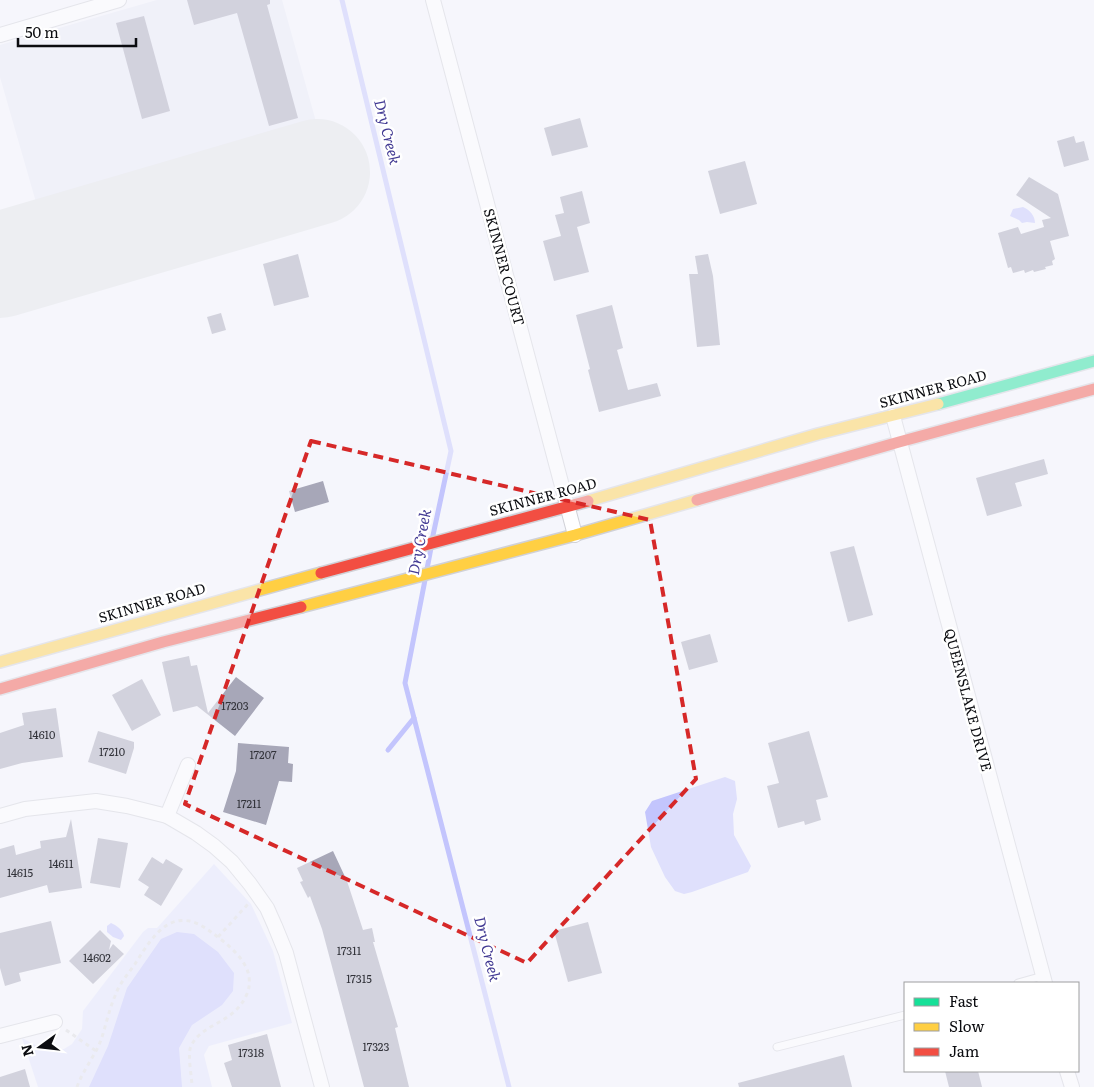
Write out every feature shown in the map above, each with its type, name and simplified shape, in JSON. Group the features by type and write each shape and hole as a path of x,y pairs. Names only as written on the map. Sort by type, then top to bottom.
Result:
{"street":[{"path":"0,34 119,0"},
{"name":"SKINNER COURT","path":"433,0 575,535"},
{"name":"SKINNER ROAD","path":"0,662 151,619 568,507 818,434 893,416 1094,361"},
{"path":"0,689 163,642 575,535 899,442 1094,389"},
{"name":"QUEENSLAKE DRIVE","path":"893,416 1044,979"},
{"path":"167,816 188,765"},
{"path":"0,816 25,809 96,801 127,806 167,816 214,846 232,862 267,908 286,953 322,1087"},
{"path":"0,1036 55,1022"},
{"path":"1067,1072 1072,1087"}],"lane":[{"path":"1024,982 1044,979"},
{"path":"777,1047 904,1015"}],"path":[{"path":"218,937 257,894"},
{"path":"77,1087 96,1051 114,996 156,933 169,923 190,922 203,926 218,937 241,959 247,969 250,986 243,1003 237,1010 226,1020 200,1033 190,1047 192,1087"},
{"path":"55,1022 96,1051"}],"highlighted area":[{"path":"311,441 650,520 696,779 527,963 185,804"}],"shaded area":[{"path":"157,0 282,0 337,197 0,295 0,228 40,216 0,77 0,45"},
{"path":"214,864 251,904 273,951 292,1023 209,1046 204,1055 212,1087 38,1087 22,1038 45,1050 64,1049 72,1044 82,1029 83,1011 143,932 148,928 157,928"}],"water":[{"path":"1023,207 1032,214 1035,223 1022,223 1010,216 1013,209"},
{"path":"725,777 735,781 737,799 733,814 734,835 751,866 748,872 692,892 684,894 675,891 665,877 651,847 645,812 652,801"},
{"path":"111,923 122,932 124,936 121,940 107,932 107,926"},
{"path":"177,932 194,934 218,952 234,973 233,991 222,1005 192,1025 179,1048 182,1087 89,1087 108,1046 127,988 161,939"}],"building":[{"path":"187,0 270,0 270,4 267,5 298,118 269,126 237,13 194,25"},
{"path":"144,16 170,111 142,119 116,23"},
{"path":"580,118 588,147 552,156 544,128"},
{"path":"1074,136 1076,143 1084,141 1089,160 1064,167 1057,141"},
{"path":"745,161 757,204 720,214 708,171"},
{"path":"1029,177 1058,194 1069,236 1050,241 1055,259 1052,261 1053,265 1034,272 1033,270 1025,273 1024,270 1013,273 1011,267 1008,268 998,233 1018,227 1021,234 1044,227 1042,220 1051,218 1016,195"},
{"path":"582,191 590,223 577,227 589,272 554,281 543,241 561,236 555,215 564,213 560,197"},
{"path":"298,254 309,297 274,306 263,264"},
{"path":"708,254 713,276 720,345 697,347 689,274 698,274 695,256"},
{"path":"612,305 623,348 617,350 628,390 657,383 661,396 599,412 576,315"},
{"path":"221,313 226,330 212,334 207,317"},
{"path":"1044,459 1048,474 1015,483 1022,506 987,516 976,478"},
{"path":"323,481 329,502 295,512 289,491"},
{"path":"854,546 873,615 848,622 830,552"},
{"path":"710,634 718,662 689,670 681,642"},
{"path":"189,656 191,666 197,665 208,713 236,677 264,698 235,736 197,706 173,712 162,662"},
{"path":"142,679 161,715 132,731 112,695"},
{"path":"56,708 63,757 22,763 0,769 0,733 24,725 22,713"},
{"path":"98,731 134,742 126,774 88,762"},
{"path":"809,731 828,797 816,800 821,820 805,825 804,821 778,828 767,786 779,783 768,743"},
{"path":"238,743 289,747 288,763 293,764 292,782 279,781 266,825 223,812 236,771"},
{"path":"71,819 82,888 49,893 47,885 0,898 0,849 14,845 16,855 41,848 40,841 66,837"},
{"path":"98,838 128,843 120,888 90,883"},
{"path":"333,851 347,881 363,930 372,928 375,942 373,942 398,1027 395,1028 409,1087 364,1087 322,929 310,896 308,898 300,882 303,881 297,868"},
{"path":"152,857 163,864 166,859 183,869 161,906 144,895 149,887 138,880"},
{"path":"51,921 61,963 19,973 21,981 5,986 0,968 0,933"},
{"path":"588,922 602,973 568,982 554,931"},
{"path":"100,930 111,941 109,950 113,944 124,954 93,984 69,961"},
{"path":"267,1034 281,1087 232,1087 224,1063 232,1060 228,1045"},
{"path":"844,1055 852,1087 739,1087 738,1083"},
{"path":"25,1069 30,1087 0,1087 0,1077"},
{"path":"945,1072 978,1072 982,1087 949,1087"}],"waterway":[{"name":"Dry Creek","path":"342,0 451,451 432,540"},
{"name":"Dry Creek","path":"427,569 431,548"},
{"name":"Dry Creek","path":"425,580 405,683 509,1087"},
{"path":"388,750 414,718"}],"runway":[{"path":"0,265 317,172"}],"traffic: fast":[{"path":"938,404 1094,361"}],"traffic: slow":[{"path":"588,501 818,434 938,404"},
{"path":"301,607 575,535 697,500"},
{"path":"0,662 321,573"}],"traffic: jam":[{"path":"697,500 1094,389"},
{"path":"321,573 588,501"},
{"path":"0,689 163,642 301,607"}]}
